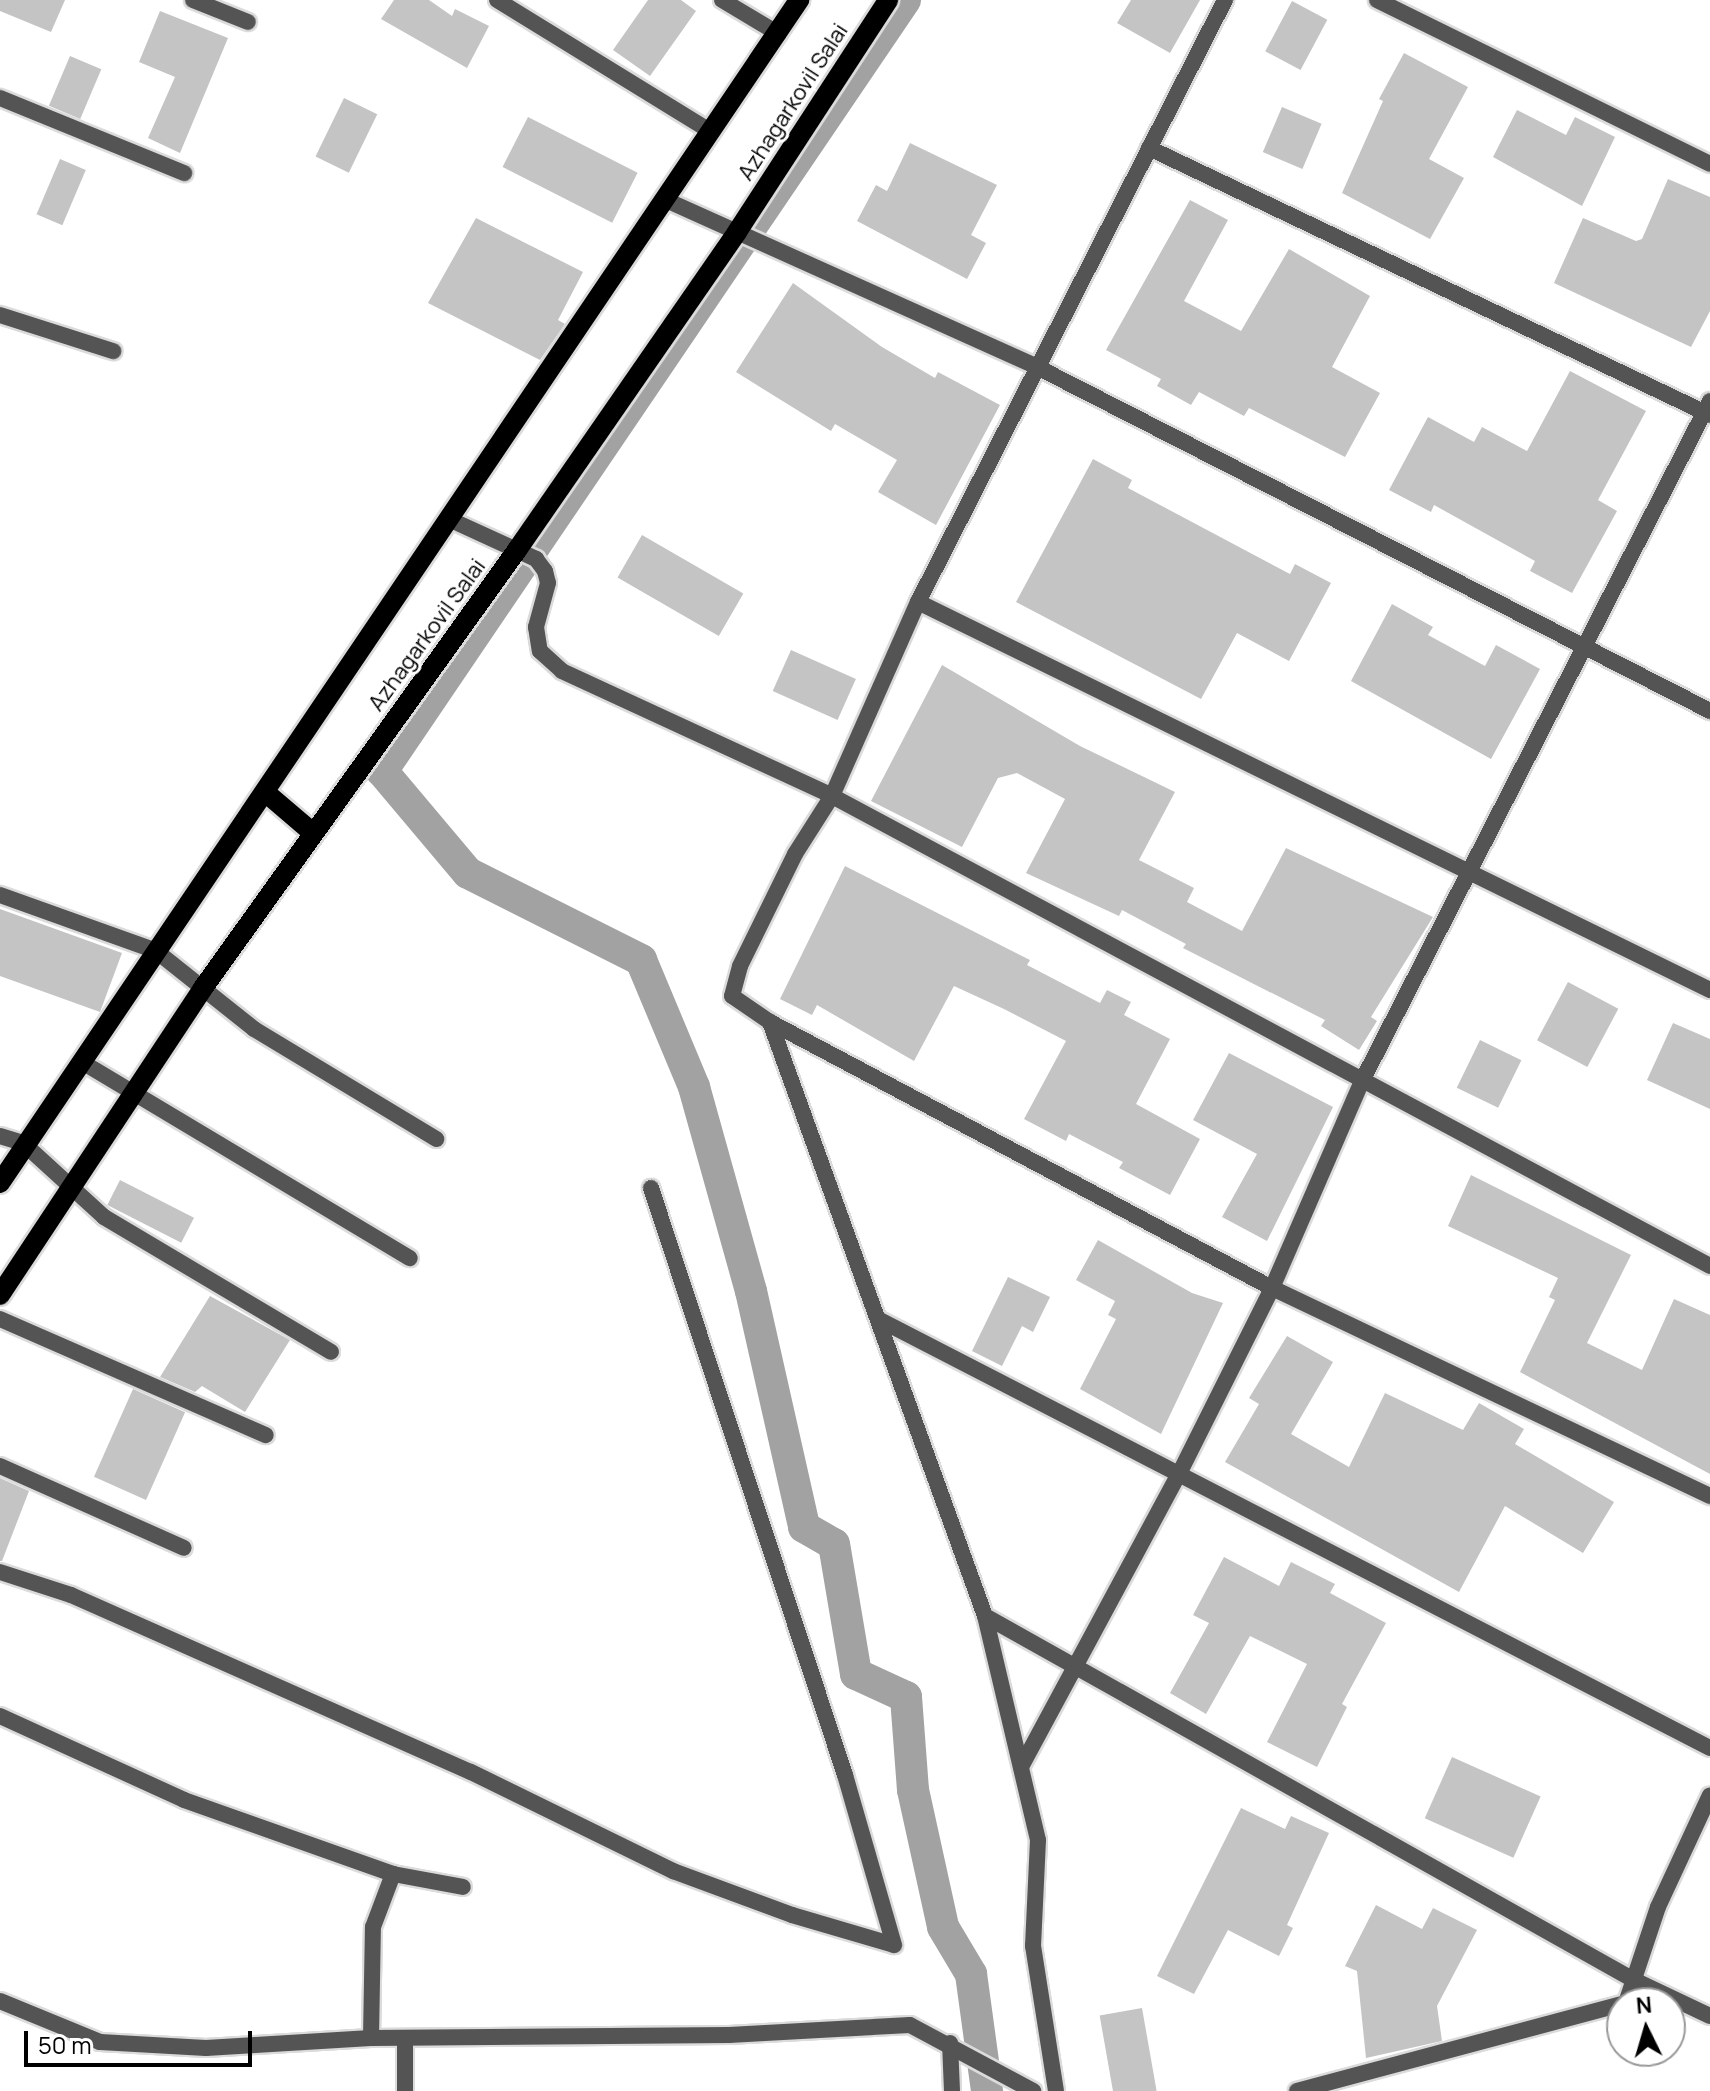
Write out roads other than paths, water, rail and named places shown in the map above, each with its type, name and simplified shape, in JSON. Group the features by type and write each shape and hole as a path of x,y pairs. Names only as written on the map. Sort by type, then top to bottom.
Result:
{"main road":[{"name":"Azhagarkovil Salai","path":"0,1183 23,1143 82,1062 451,520 799,0"},
{"name":"Azhagarkovil Salai","path":"0,1295 136,1095 203,988 313,833 527,555 888,0"},
{"path":"265,792 313,833"}],"street":[{"path":"193,0 248,22"},
{"path":"497,0 710,131"},
{"path":"722,0 779,34"},
{"path":"1225,0 918,602 832,796 795,854 740,966 732,996 770,1022 1272,1288 1710,1496"},
{"path":"1377,0 1710,164"},
{"path":"0,98 184,173"},
{"path":"1021,1767 1179,1474 1272,1288 1361,1083 1472,875 1582,647 1708,409 1149,148"},
{"path":"666,200 1037,367 1710,711"},
{"path":"0,315 113,351"},
{"path":"451,520 527,555 548,583 536,627 540,651 562,671 832,796 1361,1083 1710,1266"},
{"path":"918,602 1710,990"},
{"path":"0,895 156,951 276,1043 436,1139"},
{"path":"770,1022 985,1616 1038,1840 1033,1946 1056,2091"},
{"path":"82,1062 410,1258"},
{"path":"0,1136 23,1143 104,1217 331,1352"},
{"path":"0,1572 71,1595 471,1772 673,1871 792,1915 894,1945 845,1775 651,1188"},
{"path":"0,1319 266,1435"},
{"path":"878,1319 1710,1748"},
{"path":"0,1466 184,1548"},
{"path":"985,1616 1074,1669 1634,1980 1710,2016"},
{"path":"0,1716 184,1800 393,1874 463,1887"},
{"path":"1631,1987 1658,1907 1710,1795"},
{"path":"371,2038 373,1927 393,1874"},
{"path":"0,2001 100,2042 206,2048 371,2038 729,2035 910,2025 950,2043 1033,2091"},
{"path":"1297,2091 1606,2009"},
{"path":"405,2039 405,2091"},
{"path":"950,2043 952,2091"}],"waterway":[{"path":"905,0 382,771 468,873 641,960 694,1087 751,1291 804,1527 834,1544 856,1674 906,1697 913,1790 943,1927 971,1974 987,2091"}]}
